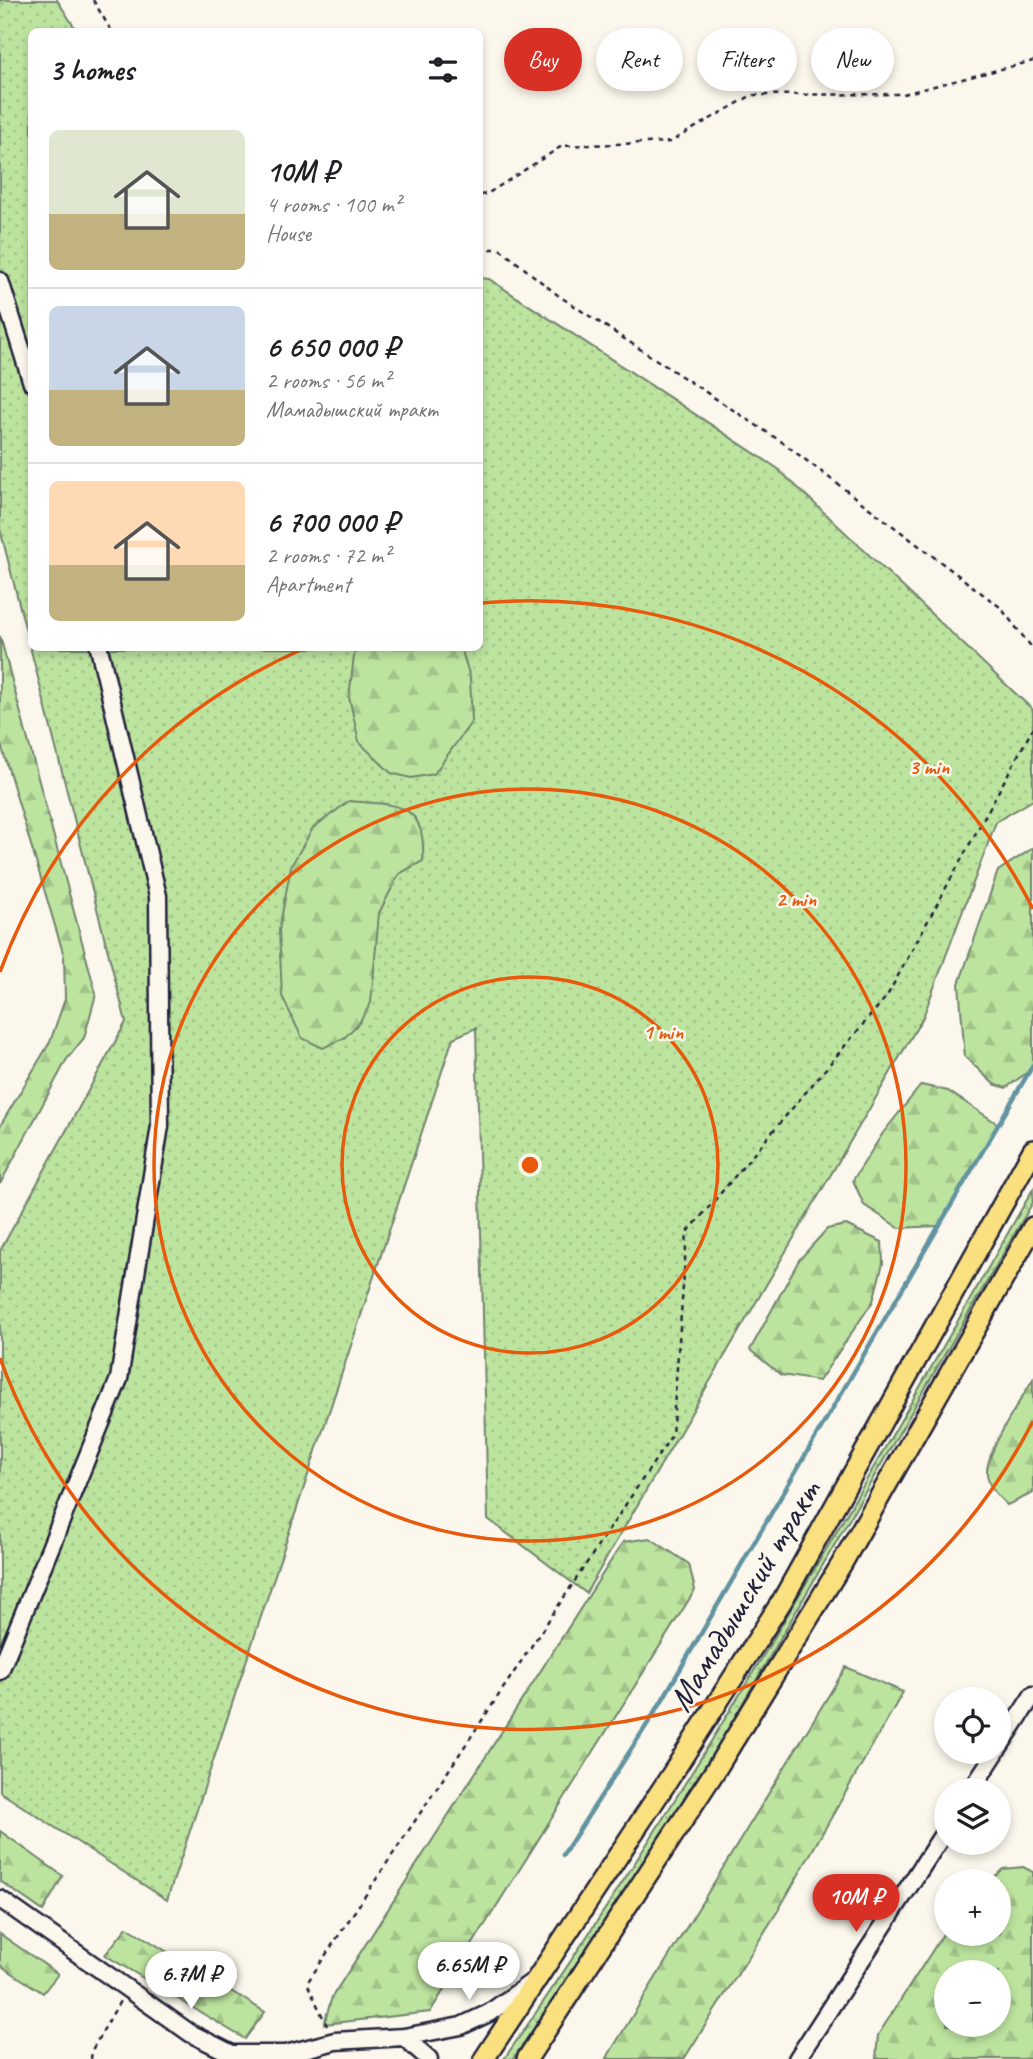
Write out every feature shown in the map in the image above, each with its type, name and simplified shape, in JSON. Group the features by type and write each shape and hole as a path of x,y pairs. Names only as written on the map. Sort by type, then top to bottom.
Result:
{"main road":[{"name":"Мамадышский тракт","path":"484,2059 782,1601 1033,1150"},
{"name":"Мамадышский тракт","path":"527,2059 713,1774 841,1565 1033,1227"}],"street":[{"path":"0,281 28,370"},
{"path":"0,1671 119,1379 160,1126 158,896 100,651"},
{"path":"1011,1730 1033,1695"},
{"path":"797,2059 934,1848"},
{"path":"0,1899 190,2033 232,2054 286,2054 335,2041 404,2038 461,2026 489,2013 540,1976"},
{"path":"404,2038 429,2059"}],"path":[{"path":"93,0 110,28"},
{"path":"483,195 562,146 670,142 752,96 903,94 1033,61"},
{"path":"483,249 500,249 559,296 782,442 1000,607 1033,649"},
{"path":"335,2041 307,1983 673,1435 687,1233 887,996 1033,729"},
{"path":"91,2059 92,2050 127,1989"}],"green space":[{"path":"0,0 57,0 75,28 28,28 28,639 0,529"},
{"path":"483,278 489,279 777,468 1033,710 1033,800 996,822 923,1017 586,1593 488,1519 476,1028 453,1038 167,1900 0,1792 0,1251 126,1022 31,651 483,651"},
{"path":"0,636 96,994 84,1038 67,1059 0,1184 0,1126 50,1042 65,999 64,956 0,741"},
{"path":"355,651 462,651 470,677 472,721 434,774 411,778 391,773 359,742 349,697"},
{"path":"349,801 395,806 406,810 420,827 423,861 399,874 379,913 371,1003 359,1023 344,1038 323,1048 302,1038 282,996 279,930 291,866 313,828"},
{"path":"1033,848 1033,1068 1006,1088 994,1084 965,1057 959,984 998,871"},
{"path":"921,1085 948,1091 998,1124 938,1226 899,1228 864,1205 853,1180 883,1133"},
{"path":"1033,1189 1033,1202 725,1734 528,2037 513,2059 504,2059 576,1954 712,1739 843,1521"},
{"path":"846,1225 882,1242 883,1263 873,1301 819,1381 781,1375 750,1350 799,1260 827,1229"},
{"path":"1033,1379 1033,1493 1007,1505 989,1483 988,1464 998,1439"},
{"path":"650,1538 689,1564 695,1590 430,2012 324,2024 332,1997 623,1542"},
{"path":"846,1667 903,1692 779,1909 684,2059 606,2059"},
{"path":"0,1831 63,1876 43,1911 0,1881"},
{"path":"1023,1867 1033,1872 1033,2059 876,2059 878,2035 935,1946 1011,1946 1011,1869 1003,1869"},
{"path":"127,1927 265,2012 245,2039 105,1955"},
{"path":"0,1934 58,1974 43,1993 0,1965"}],"waterway":[{"path":"563,1855 657,1709 1033,1065"}]}
